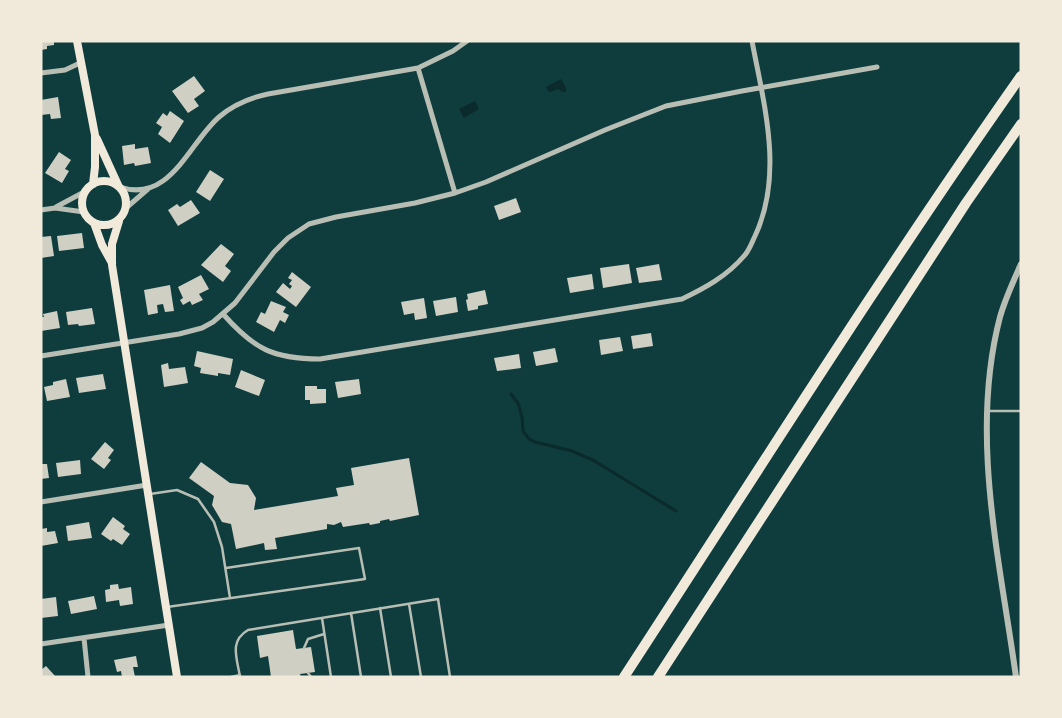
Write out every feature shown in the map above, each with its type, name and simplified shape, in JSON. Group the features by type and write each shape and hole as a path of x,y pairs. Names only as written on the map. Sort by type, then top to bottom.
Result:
{"highway":[{"path":"624,677 882,281 1021,76"},
{"path":"658,677 961,211 1021,124"}],"main road":[{"path":"77,41 95,135 93,184"},
{"path":"95,135 119,186 125,193 126,208 119,221 112,244 112,265 177,677"},
{"path":"112,265 94,223 84,212 82,202 84,192 93,184 107,181 119,186"},
{"path":"94,223 104,226 119,221"}],"street":[{"path":"126,208 148,189 166,179 178,168 218,118 239,103 268,94 418,68 453,51 467,41"},
{"path":"223,314 236,329 258,346 283,357 320,359 682,299 715,283 746,255 764,217 771,168 767,122 752,41"},
{"path":"41,73 65,70 80,64"},
{"path":"41,356 179,334 202,328 213,322 235,304 274,252 288,238 309,224 455,193 486,182 605,130 666,106 760,87 877,67"},
{"path":"418,68 455,193"},
{"path":"119,186 131,191 148,189"},
{"path":"55,208 84,192"},
{"path":"41,210 55,208 84,212"},
{"path":"1016,677 992,506 988,465 988,411 992,354 1000,317 1021,264"},
{"path":"41,502 147,485"},
{"path":"41,644 169,625"},
{"path":"84,638 88,677"}],"lane":[{"path":"988,411 1021,411"},
{"path":"149,494 177,490 198,499 214,522 222,547 230,598"},
{"path":"166,607 365,579 359,548 226,568"},
{"path":"231,677 240,676 236,641 240,634 248,630 438,599 450,677"},
{"path":"409,604 421,677"},
{"path":"380,608 391,677"},
{"path":"351,613 361,677"},
{"path":"322,618 331,677"},
{"path":"304,648 308,639 324,634"},
{"path":"308,673 311,677"}],"water":[{"path":"561,79 566,92 558,89 548,91 546,87"},
{"path":"475,101 479,109 464,118 459,109"}],"building":[{"path":"41,41 54,41 54,45 47,46 47,49 41,50"},
{"path":"194,76 205,91 194,99 199,106 188,113 172,91"},
{"path":"58,97 61,118 51,119 50,114 41,115 41,100"},
{"path":"170,111 184,121 170,143 158,134 162,127 156,123 163,113 167,116"},
{"path":"135,144 135,149 148,147 151,163 135,166 134,163 124,165 122,146"},
{"path":"59,152 71,160 65,169 69,171 62,183 45,173"},
{"path":"210,170 224,179 210,201 196,192"},
{"path":"516,198 521,212 499,220 494,206"},
{"path":"191,200 200,213 178,226 168,210 177,204 180,207"},
{"path":"82,233 84,248 59,251 57,236"},
{"path":"51,236 54,256 41,258 41,237"},
{"path":"221,244 234,254 225,266 231,271 223,282 201,265"},
{"path":"629,264 632,283 603,288 600,268"},
{"path":"659,264 662,280 639,283 636,268"},
{"path":"292,272 311,287 296,307 276,292 283,283 290,289 292,286 289,284 292,280 288,278"},
{"path":"592,274 594,289 570,293 567,278"},
{"path":"201,275 209,289 199,294 203,300 192,305 190,301 183,305 180,300 183,298 178,287"},
{"path":"170,285 174,311 165,312 163,304 157,305 158,313 148,315 144,290"},
{"path":"485,290 488,304 468,311 467,294"},
{"path":"456,297 458,312 436,316 433,301"},
{"path":"424,298 427,318 415,320 414,313 404,315 401,302"},
{"path":"271,301 286,307 283,312 289,315 285,323 280,320 274,332 256,322 261,312 265,314"},
{"path":"92,308 95,324 68,325 66,312"},
{"path":"57,311 60,328 41,331 41,317 44,317 43,314"},
{"path":"651,333 653,346 633,349 631,336"},
{"path":"620,337 623,351 601,355 599,340"},
{"path":"555,348 558,362 536,366 533,352"},
{"path":"197,351 233,359 230,375 218,373 218,376 200,373 201,368 194,366"},
{"path":"519,354 521,368 497,371 494,358"},
{"path":"168,363 169,369 185,367 188,383 164,387 161,365"},
{"path":"241,370 265,380 259,396 235,387"},
{"path":"103,374 106,389 79,393 76,378"},
{"path":"66,379 70,397 47,401 44,387 53,385 53,382"},
{"path":"359,379 361,394 338,398 335,382"},
{"path":"305,386 317,386 317,389 326,389 326,403 310,404 310,400 305,400"},
{"path":"105,442 114,450 108,458 111,460 104,469 91,459"},
{"path":"409,458 419,515 390,521 389,519 370,525 369,523 343,527 341,522 334,525 327,524 327,529 275,538 277,549 265,550 264,543 236,549 231,524 222,522 212,505 214,496 189,478 201,462 230,483 248,485 256,498 254,510 338,496 336,488 354,485 351,468"},
{"path":"80,460 81,474 58,477 56,463"},
{"path":"41,464 47,464 49,478 41,479"},
{"path":"113,517 125,526 123,529 130,534 122,545 113,539 111,541 101,534"},
{"path":"89,522 92,538 68,541 66,526"},
{"path":"47,528 47,532 55,531 58,543 41,546 41,529"},
{"path":"118,584 119,589 131,587 133,604 120,606 119,600 106,602 105,590 110,589 110,585"},
{"path":"94,596 97,609 71,614 68,601"},
{"path":"56,597 58,616 41,618 41,599"},
{"path":"293,630 296,649 311,647 315,672 300,674 301,677 271,677 268,656 260,658 257,636"},
{"path":"136,656 138,667 133,667 135,677 122,677 121,671 117,672 114,660"},
{"path":"46,666 56,677 41,677 41,670"}],"waterway":[{"path":"511,394 518,403 523,431 529,439 572,451 593,460 676,511"}]}
